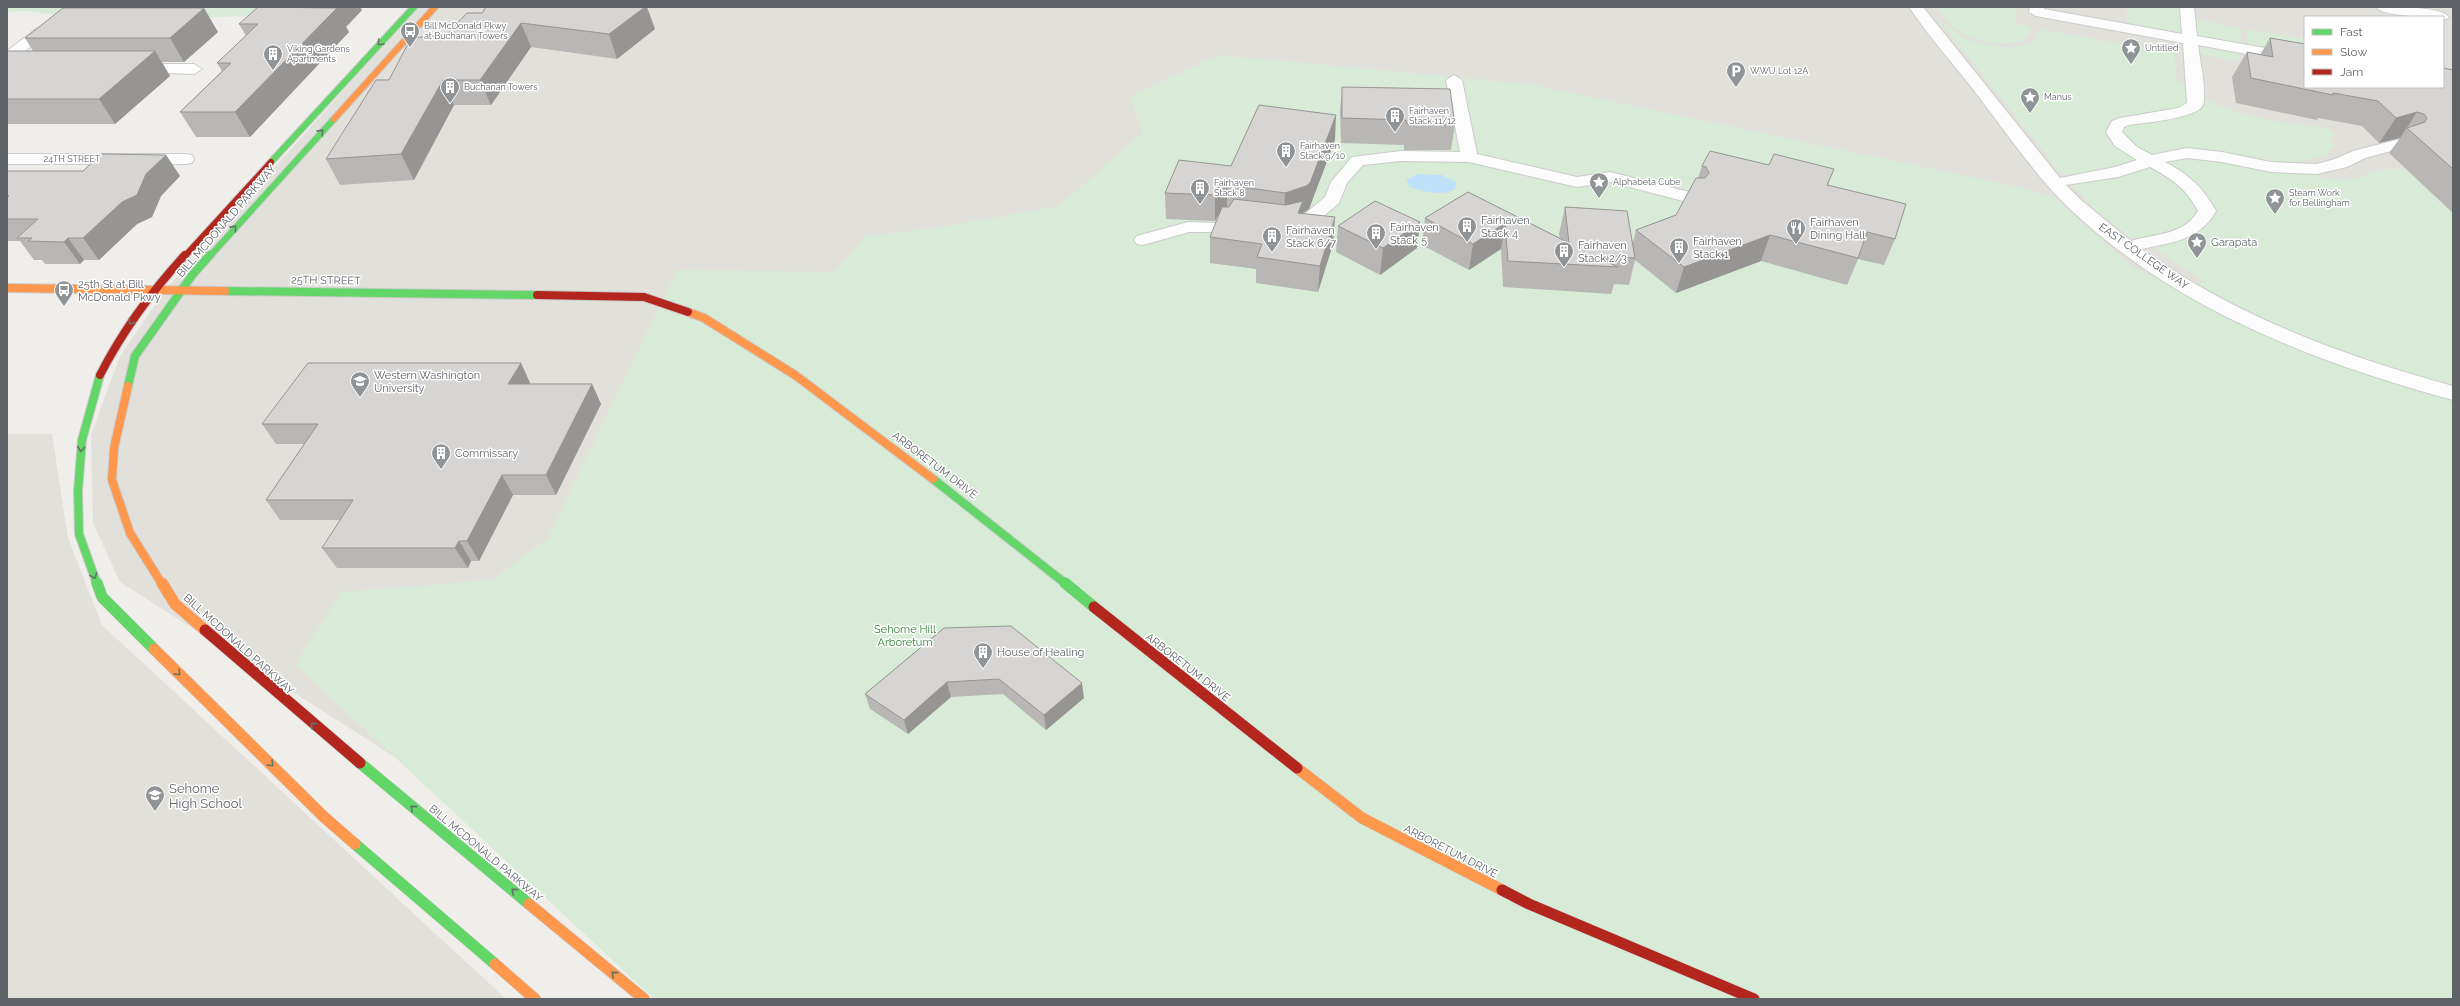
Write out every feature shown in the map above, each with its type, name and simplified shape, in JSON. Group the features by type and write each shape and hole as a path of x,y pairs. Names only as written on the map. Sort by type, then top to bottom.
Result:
{"main road":[{"name":"BILL MCDONALD PARKWAY","path":"414,7 153,290 116,343 101,371 82,440 78,491 79,534 102,597 324,817 536,999"},
{"name":"BILL MCDONALD PARKWAY","path":"435,7 193,274 135,356 114,448 112,480 130,533 175,604 293,708 644,999"},
{"name":"25TH STREET","path":"7,288 644,296"},
{"name":"ARBORETUM DRIVE","path":"644,296 704,318 795,375 990,522 1124,632 1362,818 1529,904 1754,999"}],"street":[{"name":"EAST COLLEGE WAY","path":"1916,7 2039,164 2063,183 2098,224 2128,247 2189,288 2232,311 2372,370 2453,393"},
{"path":"2037,7 2036,12 2304,60"},
{"path":"2140,244 2178,235 2195,228 2203,220 2206,211 2196,189 2184,179 2123,144 2116,138 2115,128 2118,124 2126,121 2182,112 2195,105 2187,7"},
{"path":"2383,7 2436,16"},
{"path":"10,65 41,32"},
{"path":"124,69 194,69"},
{"path":"1454,80 1469,157"},
{"path":"2063,183 2118,172 2168,155 2202,154 2271,167 2317,169 2341,163 2363,153 2400,144"},
{"path":"1142,240 1188,227 1222,228 1226,217 1285,225 1312,217 1333,199 1339,182 1358,161 1401,156 1469,157 1577,182 1610,177 1691,198"},
{"name":"24TH STREET","path":"7,160 186,159"}],"shaded area":[{"path":"418,7 2453,7 2453,403 431,780 120,582 93,523 91,435 120,356 165,290"},
{"name":"Sehome High School","path":"7,434 52,434 68,538 102,625 506,999 7,999"}],"green space":[{"path":"7,7 394,7 291,8 248,16 100,21 26,11 7,12"},
{"path":"1937,7 2017,7 2015,24 2031,27 2028,36 2021,41 2012,43 1989,42 1968,36 1957,30"},
{"path":"2118,7 2182,7 2184,35 2127,25 2127,9"},
{"path":"2193,19 2240,28 2242,45 2195,36"},
{"path":"1940,22 1969,40 1998,47 2021,46 2030,43 2037,38 2039,29 2174,53 2177,82 2188,84 2190,101 2181,109 2111,124 2108,133 2140,159 2114,169 2066,175 2060,172"},
{"path":"2246,29 2304,39 2304,56 2248,46"},
{"path":"2197,45 2238,52 2239,61 2198,54"},
{"name":"Sehome Hill Arboretum","path":"1218,55 1528,84 2019,187 2056,199 2131,266 2167,283 2207,283 2154,248 2155,246 2203,229 2211,219 2213,210 2210,200 2202,191 2192,182 2163,162 2183,157 2307,173 2321,177 2344,180 2359,178 2379,169 2405,169 2453,214 2453,999 654,999 295,664 342,592 492,580 547,539 677,270 835,272 865,236 929,229 1059,206 1143,133 1130,97"},
{"path":"2201,97 2247,115 2279,122 2328,128 2335,135 2328,138 2335,146 2327,154 2321,157 2296,162 2276,161 2271,164 2177,151 2150,155 2123,138 2121,128 2125,125 2187,113"},
{"path":"2148,165 2182,182 2200,211 2189,224 2170,232 2141,240 2134,239 2127,236 2095,209 2073,186 2073,184"}],"water":[{"path":"1418,174 1442,175 1456,182 1455,189 1444,193 1438,193 1427,192 1410,187 1406,180"}],"building":[{"path":"258,7 337,8 235,112 180,112 231,63 217,63 258,24 239,24"},
{"path":"486,7 645,7 609,34 521,23 480,80 443,80 401,154 326,159 376,80 389,80 411,38 446,35 467,13 482,13"},
{"path":"63,8 204,8 170,38 25,38"},
{"path":"2270,38 2304,44 2304,88 2444,88 2444,68 2453,70 2453,169 2407,128 2425,122 2427,118 2424,114 2417,112 2396,118 2378,101 2333,93 2333,95 2251,78 2247,52 2273,57"},
{"path":"8,51 155,51 99,99 7,99"},
{"path":"1342,87 1450,89 1455,125 1407,124 1406,120 1342,118"},
{"path":"1259,105 1336,115 1310,183 1306,186 1285,193 1227,185 1219,186 1215,195 1165,193 1179,160 1231,166"},
{"path":"1710,151 1769,165 1774,154 1834,169 1827,185 1906,204 1895,239 1867,232 1858,258 1770,235 1684,267 1636,230 1676,215 1696,178 1705,178 1709,173 1706,167 1702,166"},
{"path":"101,154 166,155 146,174 137,195 122,202 83,238 68,238 64,242 28,241 32,238 17,238 38,219 7,219 7,198 9,196 7,196 7,171 83,171"},
{"path":"1468,192 1569,243 1565,207 1627,211 1635,258 1595,256 1618,267 1508,261 1505,223 1473,244 1425,218"},
{"path":"1234,199 1286,205 1303,201 1298,213 1335,217 1320,266 1257,257 1262,244 1210,237 1222,207 1229,207"},
{"path":"1375,201 1420,222 1383,248 1338,226"},
{"name":"Commissary","path":"308,363 521,363 508,384 592,384 546,475 502,475 467,541 459,541 455,548 322,548 353,500 266,500 318,424 262,424"},
{"name":"House of Healing","path":"1011,626 1082,683 1044,715 999,679 947,682 904,720 865,694 944,628"}],"traffic: fast":[{"path":"271,162 414,7"},
{"path":"128,386 135,356 193,274 334,119"},
{"path":"225,291 537,295"},
{"path":"100,375 82,440 78,491 79,534 102,597 154,649"},
{"path":"933,479 990,522 1094,607"},
{"path":"360,763 529,904"},
{"path":"355,844 495,964"}],"traffic: slow":[{"path":"334,119 435,7"},
{"path":"7,288 225,291"},
{"path":"688,312 704,318 795,375 933,479"},
{"path":"128,386 114,448 112,480 130,533 175,604 205,630"},
{"path":"154,649 324,817 355,844"},
{"path":"1297,768 1362,818 1502,890"},
{"path":"529,904 644,999"},
{"path":"495,964 535,999"}],"traffic: jam":[{"path":"100,375 116,343 153,290 271,162"},
{"path":"537,295 644,297 688,312"},
{"path":"1094,607 1297,768"},
{"path":"205,630 360,763"},
{"path":"1502,890 1529,904 1754,999"}],"place":[{"name":"Bill McDonald Pkwy at Buchanan Towers","path":"410,48"},
{"name":"Untitled","path":"2131,65"},
{"name":"Viking Gardens Apartments","path":"273,71"},
{"name":"WWU Lot 12A","path":"1736,88"},
{"name":"Buchanan Towers","path":"450,104"},
{"name":"Manus","path":"2030,114"},
{"name":"Fairhaven Stack 11/12","path":"1395,133"},
{"name":"Fairhaven Stack 9/10","path":"1286,168"},
{"name":"Alphabeta Cube","path":"1599,199"},
{"name":"Fairhaven Stack 8","path":"1200,205"},
{"name":"Steam Work for Bellingham","path":"2275,215"},
{"name":"Fairhaven Stack 4","path":"1467,243"},
{"name":"Fairhaven Dining Hall","path":"1796,245"},
{"name":"Fairhaven Stack 5","path":"1376,250"},
{"name":"Fairhaven Stack 6/7","path":"1272,253"},
{"name":"Garapata","path":"2197,259"},
{"name":"Fairhaven Stack 1","path":"1679,264"},
{"name":"Fairhaven Stack 2/3","path":"1564,268"},
{"name":"25th St at Bill McDonald Pkwy","path":"64,307"},
{"name":"Western Washington University","path":"360,398"},
{"name":"Commissary","path":"441,470"},
{"name":"House of Healing","path":"983,669"},
{"name":"Sehome High School","path":"155,812"}]}
